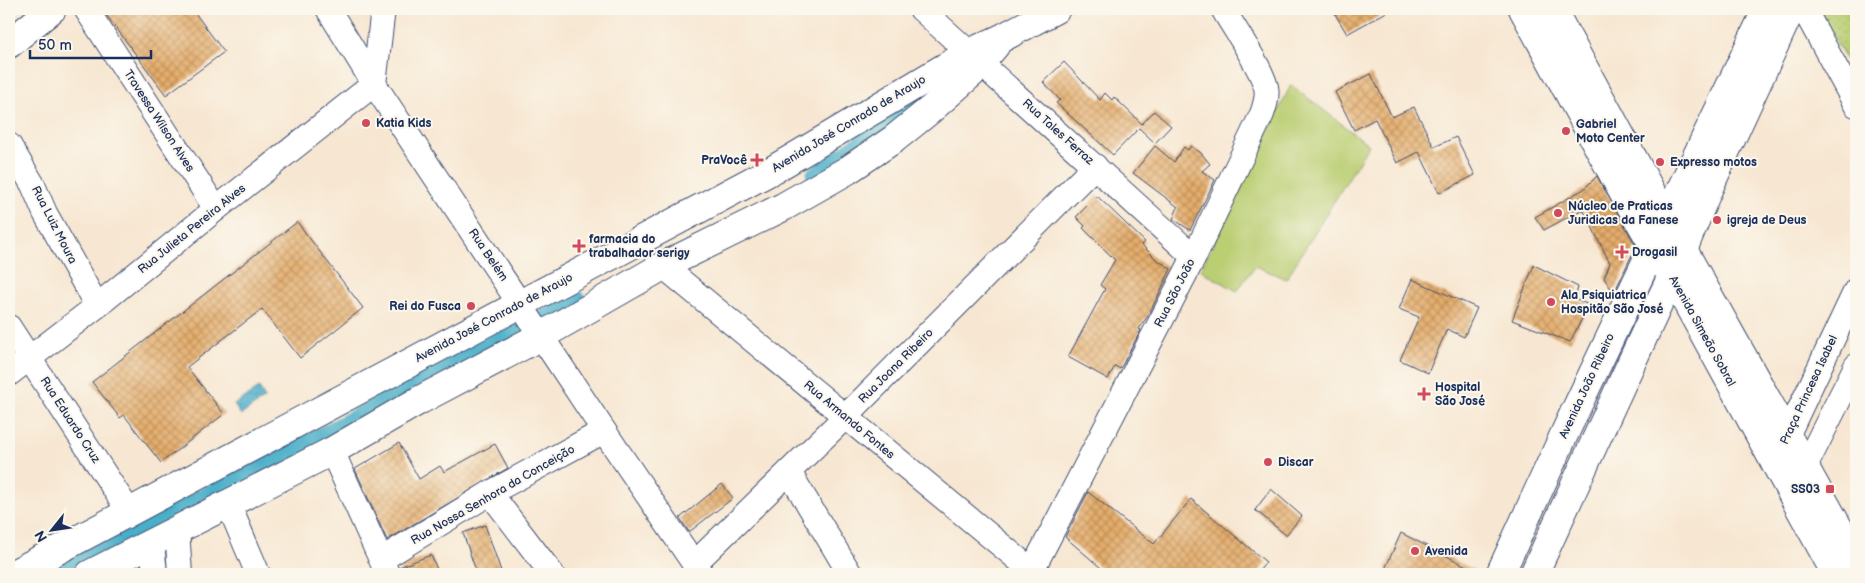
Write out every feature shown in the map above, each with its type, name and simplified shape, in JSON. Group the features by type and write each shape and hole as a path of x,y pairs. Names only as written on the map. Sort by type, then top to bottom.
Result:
{"main road":[{"path":"9,44 52,9"},
{"path":"90,574 332,451 418,399 539,333 663,266 783,207 848,170 894,139 951,92 975,58 1000,38 1056,9"},
{"name":"Avenida Simeão Sobral","path":"1523,9 1836,574"},
{"name":"Avenida Simeão Sobral","path":"1552,9 1667,221 1856,559"},
{"name":"Avenida João Ribeiro","path":"1508,571 1578,404 1767,9"},
{"path":"1534,574 1672,276 1706,192 1791,9"},
{"name":"Avenida José Conrado de Araujo","path":"14,574 522,307 975,58"},
{"path":"380,383 418,399"}],"street":[{"name":"Travessa Wilson Alves","path":"86,9 216,209"},
{"name":"Rua Belém","path":"328,9 374,84 604,431 698,569"},
{"path":"374,84 383,9"},
{"name":"Rua Tales Ferraz","path":"921,9 1194,257"},
{"name":"Rua São João","path":"1033,573 1194,257 1266,102 1266,88 1223,9"},
{"path":"1804,9 1856,105"},
{"name":"Rua Julieta Pereira Alves","path":"9,374 97,306 374,84"},
{"name":"Rua Luiz Moura","path":"9,145 33,184 45,213 97,306"},
{"name":"Rua Joana Ribeiro","path":"698,569 790,472 1095,166"},
{"name":"Rua Armando Fontes","path":"663,266 1033,573"},
{"name":"Praça Princesa Isabel","path":"1775,464 1856,290"},
{"name":"Rua Eduardo Cruz","path":"9,327 130,513"},
{"path":"1791,494 1856,366"},
{"name":"Rua Nossa Senhora da Conceição","path":"385,567 490,493 604,431"},
{"path":"332,451 385,567"},
{"path":"790,472 850,574"},
{"path":"490,493 552,574"},
{"path":"228,503 258,574"},
{"path":"155,574 164,536"},
{"path":"164,536 180,574"}],"green space":[{"path":"1819,9 1856,9 1856,79"},
{"path":"1291,85 1369,145 1286,279 1255,266 1237,291 1200,270"}],"water":[{"path":"259,388 265,398 241,415 234,405"}],"building":[{"path":"102,9 192,9 224,52 166,95"},
{"path":"1332,9 1392,9 1347,34"},
{"path":"1064,62 1100,100 1105,93 1112,100 1114,97 1142,124 1154,111 1171,126 1155,143 1139,128 1113,155 1056,103 1060,100 1043,82"},
{"path":"1371,74 1392,117 1414,107 1434,147 1456,137 1475,175 1439,193 1419,152 1397,163 1375,119 1354,130 1335,92"},
{"path":"1155,146 1174,162 1184,147 1188,150 1191,146 1201,153 1210,164 1202,171 1215,180 1190,230 1173,219 1178,207 1133,173"},
{"path":"1597,176 1636,246 1614,293 1604,278 1610,263 1583,209 1544,230 1535,217 1584,189"},
{"path":"1097,196 1145,242 1142,245 1156,259 1171,269 1120,369 1115,366 1108,379 1068,357 1105,289 1100,285 1115,260 1083,228 1085,226 1076,217"},
{"path":"297,222 363,308 300,358 262,309 187,367 224,414 161,463 124,415 120,418 92,382"},
{"name":"Ala Psiquiatrica Hospitão São José","path":"1534,265 1578,287 1575,299 1589,305 1570,342 1512,320"},
{"path":"1412,279 1477,308 1464,337 1447,329 1428,373 1400,360 1419,317 1399,309"},
{"path":"399,443 419,479 440,466 444,472 495,444 508,468 387,540 355,469"},
{"path":"722,484 733,498 689,532 680,518"},
{"path":"1271,489 1302,516 1286,535 1255,510"},
{"path":"1088,492 1154,544 1191,499 1266,562 1257,574 1108,574 1065,537"},
{"path":"485,525 502,574 477,574 463,533"},
{"name":"Avenida","path":"1401,533 1482,574 1396,574 1385,569"},
{"path":"431,555 439,574 401,574 399,567"}],"waterway":[{"path":"815,175 923,100"},
{"path":"53,574 346,423 440,369 578,300"}],"place":[{"name":"Katia Kids","path":"366,123"},
{"name":"Gabriel Moto Center","path":"1566,131"},
{"name":"PraVocê","path":"757,160"},
{"name":"Expresso motos","path":"1660,162"},
{"name":"Núcleo de Praticas Juridicas da Fanese","path":"1558,213"},
{"name":"igreja de Deus","path":"1717,220"},
{"name":"farmacia do trabalhador serigy","path":"579,246"},
{"name":"Drogasil","path":"1622,252"},
{"name":"Ala Psiquiatrica Hospitão São José","path":"1551,302"},
{"name":"Rei do Fusca","path":"471,306"},
{"name":"Hospital São José","path":"1424,394"},
{"name":"Discar","path":"1268,462"},
{"name":"SS03","path":"1830,489"},
{"name":"Avenida","path":"1415,551"}]}
